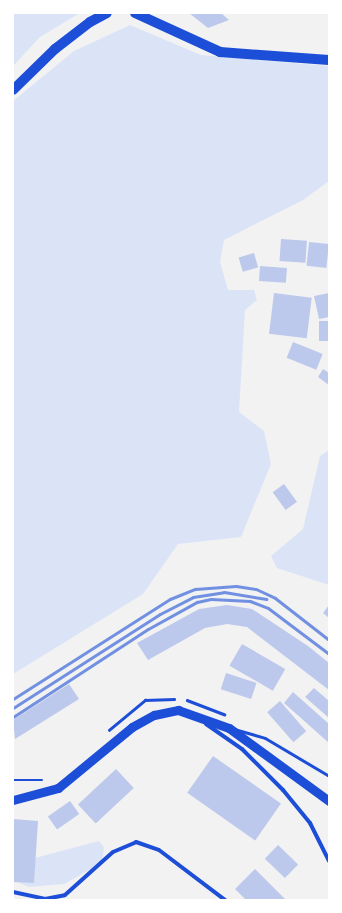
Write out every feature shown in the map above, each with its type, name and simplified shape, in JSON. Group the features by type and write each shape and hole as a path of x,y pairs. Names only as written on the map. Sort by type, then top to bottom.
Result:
{"highway":[{"path":"13,90 55,49 107,13"},
{"path":"135,13 220,52 329,60"}],"main road":[{"path":"13,800 58,788 132,727 154,715 178,710 229,728 329,801"}],"street":[{"path":"178,710 209,725 253,758 310,823 329,861"},
{"path":"13,892 45,899 66,895 113,852 136,842 159,850 225,900"}],"lane":[{"path":"229,728 265,738 329,776"}],"shaded area":[{"path":"13,13 80,13 40,37 13,66"},
{"path":"130,25 201,55 329,66 329,181 303,200 224,240 220,262 228,290 254,290 257,300 245,310 239,412 264,431 271,464 241,537 178,544 143,594 13,674 13,101 74,51"},
{"path":"329,450 329,585 277,568 271,556 303,529 320,456"},
{"path":"99,841 104,847 102,863 64,884 29,887 13,880 13,855 31,859"}],"building":[{"path":"189,13 221,13 229,20 208,28"},
{"path":"281,239 307,241 305,263 279,261"},
{"path":"309,242 329,244 326,268 306,266"},
{"path":"254,253 258,267 243,272 239,257"},
{"path":"260,266 287,268 286,283 259,281"},
{"path":"274,293 312,298 307,338 269,334"},
{"path":"329,293 329,317 319,319 314,296"},
{"path":"319,321 329,321 329,341 319,341"},
{"path":"293,342 323,354 316,370 287,358"},
{"path":"323,369 329,373 329,385 318,377"},
{"path":"284,484 297,502 286,510 273,492"},
{"path":"227,605 252,609 308,646 329,663 329,690 247,627 227,624 205,628 148,660 137,643 199,609"},
{"path":"329,605 329,618 323,613"},
{"path":"242,644 285,669 273,691 230,666"},
{"path":"226,673 256,683 251,699 221,689"},
{"path":"69,684 79,699 15,739 13,720"},
{"path":"314,688 329,701 329,718 305,697"},
{"path":"293,692 329,724 329,743 284,703"},
{"path":"280,701 306,731 293,742 267,712"},
{"path":"213,756 281,804 255,840 187,793"},
{"path":"116,769 134,788 96,823 78,804"},
{"path":"70,801 79,814 57,830 48,816"},
{"path":"13,819 38,821 34,883 13,882"},
{"path":"278,845 298,864 285,878 265,859"},
{"path":"255,869 286,900 246,900 235,889"}],"railway":[{"path":"13,699 170,599 195,589 236,586 256,589 275,598 329,640"},
{"path":"13,708 160,614 193,597 224,592 266,599"},
{"path":"13,717 148,629 197,602 211,599 250,601 268,608 329,654"}]}
